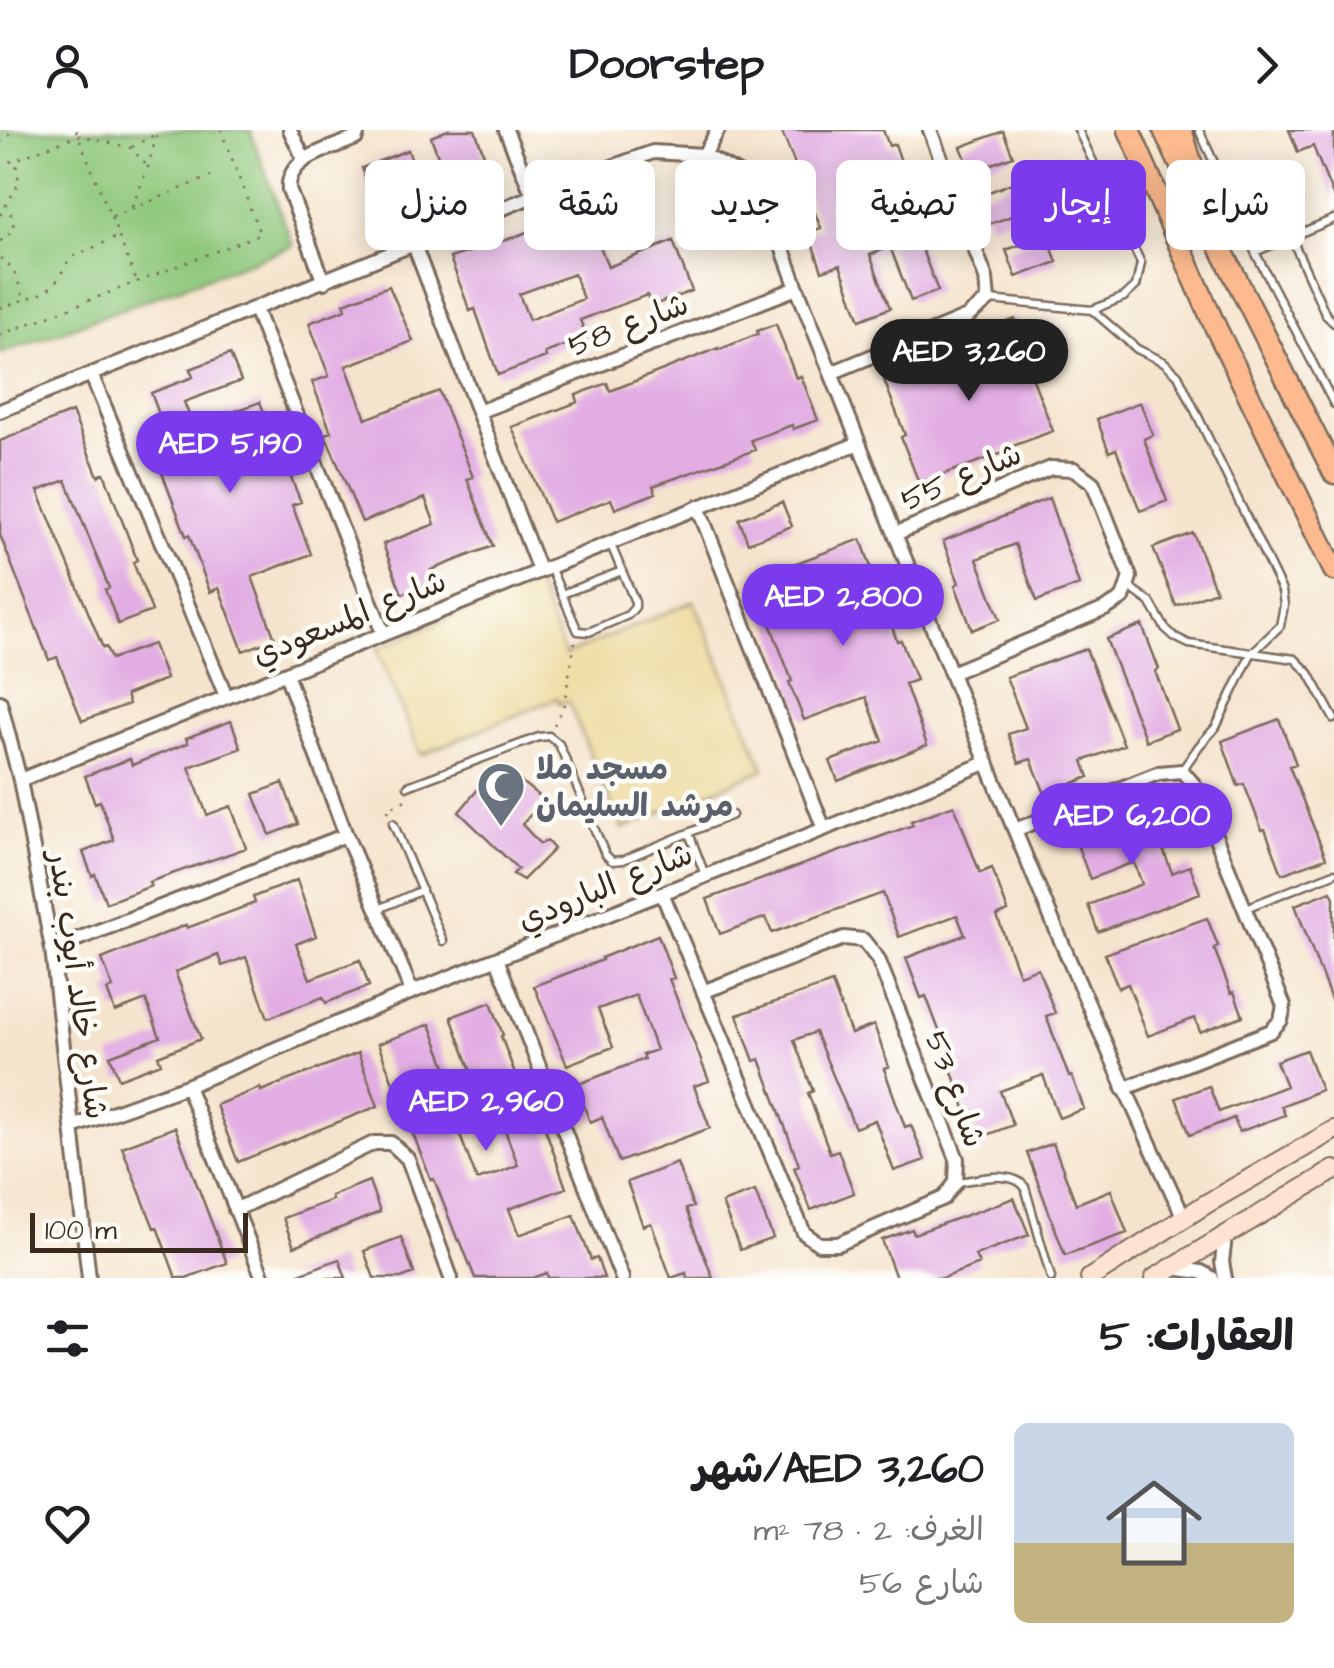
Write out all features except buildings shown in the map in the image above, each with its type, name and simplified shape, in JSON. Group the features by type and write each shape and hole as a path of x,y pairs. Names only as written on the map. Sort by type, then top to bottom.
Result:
{"main road":[{"path":"1128,130 1215,326 1334,570"},
{"path":"1164,130 1178,160"},
{"path":"1181,130 1190,160"},
{"path":"1222,250 1334,474"}],"street":[{"path":"290,130 304,159"},
{"path":"324,282 288,182 304,159 356,138 358,130"},
{"path":"506,130 524,174"},
{"path":"704,155 718,130"},
{"path":"831,374 967,318 988,300 986,278 930,130"},
{"path":"631,160 653,152 704,155 744,177 778,233 986,763 1124,1089 1184,1218"},
{"path":"0,411 402,250"},
{"path":"416,250 544,568"},
{"name":"شارع 58","path":"478,412 797,288"},
{"path":"255,309 383,633"},
{"path":"91,374 226,696"},
{"name":"شارع المسعودي","path":"20,780 859,443"},
{"name":"شارع 55","path":"895,534 1051,468 1074,469 1093,482 1130,577 1127,585"},
{"path":"698,507 824,829"},
{"path":"952,673 1104,609 1123,598 1127,585"},
{"path":"286,674 346,835 412,992"},
{"name":"شارع خالد أيوب بندر","path":"0,702 20,780 52,949 89,1278"},
{"name":"شارع البارودي","path":"72,1127 187,1086 986,763"},
{"path":"1016,830 1159,773 1182,771 1195,786 1246,908 1284,1006 1282,1020 1271,1032 1124,1089"},
{"path":"52,949 346,835"},
{"name":"شارع 53","path":"662,893 804,1233 820,1244 838,1244 944,1198 956,1182 956,1160 878,960 864,940 844,938 705,991"},
{"path":"497,960 622,1278"},
{"path":"187,1086 263,1278"},
{"path":"235,1210 374,1143 391,1143 408,1158 451,1278"},
{"path":"1090,1278 1290,1156 1334,1146"},
{"path":"1155,1278 1306,1187 1334,1146"},
{"path":"1290,1156 1312,1159 1314,1174 1306,1187"},
{"path":"1224,1278 1225,1237"},
{"path":"1172,1268 1201,1272 1212,1278"}],"lane":[{"path":"988,300 1092,310 1124,296 1136,286 1141,263 1078,130"},
{"path":"1199,130 1255,252 1334,404"},
{"path":"1305,231 1334,218"},
{"path":"1255,252 1260,250"},
{"path":"1297,250 1326,315 1334,323"},
{"path":"1092,310 1136,349 1164,362 1178,375 1282,591 1280,626 1251,654 1216,727 1182,771"},
{"path":"544,568 562,594 578,631 589,632 633,611 636,602 610,542"},
{"path":"562,594 622,570"},
{"path":"1127,585 1150,602 1164,628 1188,644 1295,659 1309,673 1334,718"},
{"path":"408,786 549,736 559,744 609,859 622,860 732,815"},
{"path":"394,822 443,942"},
{"path":"689,833 706,876"},
{"path":"1246,908 1334,873"},
{"path":"378,910 422,890"},
{"path":"956,1182 1012,1177 1021,1181 1051,1278"}],"path":[{"path":"0,142 16,130"},
{"path":"0,335 260,234 222,130"},
{"path":"131,148 157,132"},
{"path":"131,209 157,132"},
{"path":"77,133 137,282"},
{"path":"0,166 77,133 131,148 148,168"},
{"path":"0,216 19,183 14,160"},
{"path":"111,217 212,176"},
{"path":"0,241 10,234 14,223 6,206"},
{"path":"0,308 50,289 76,254 119,236"},
{"path":"0,258 11,266 25,299"},
{"path":"549,736 564,704 578,631"},
{"path":"394,822 387,808 412,798 408,786"}],"green space":[{"path":"0,130 250,130 293,246 0,354"}],"sand":[{"path":"535,582 565,655 694,601 764,769 622,829 568,701 560,704 557,698 421,755 377,649"}],"place":[{"name":"مسجد ملا مرشد السليمان","path":"501,828"}]}
